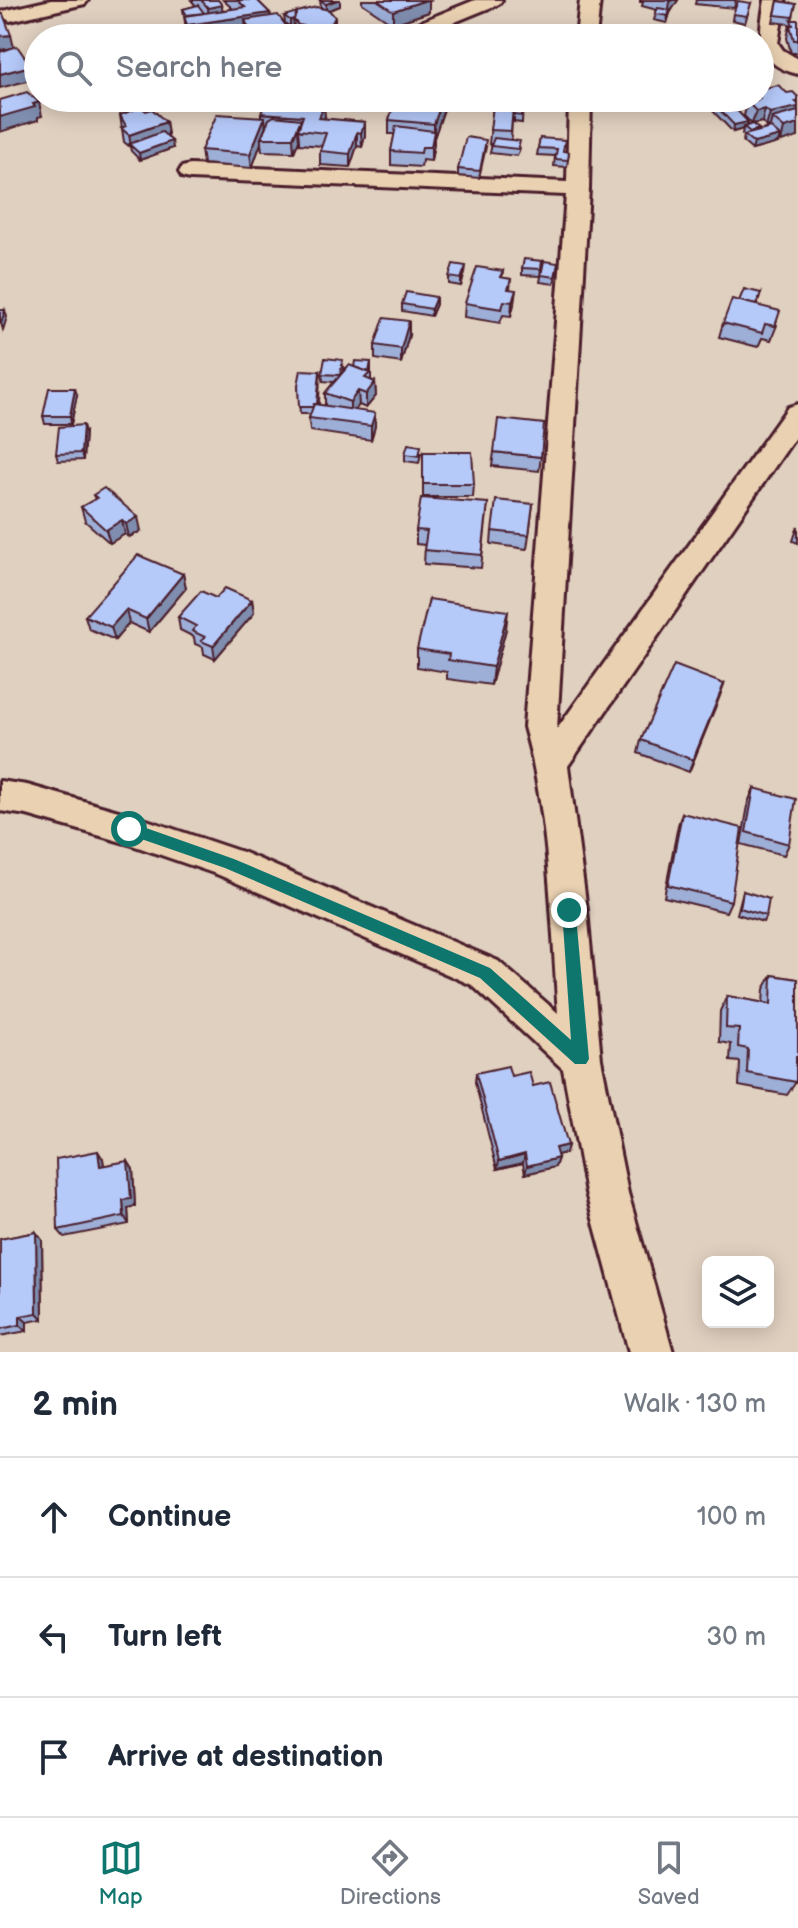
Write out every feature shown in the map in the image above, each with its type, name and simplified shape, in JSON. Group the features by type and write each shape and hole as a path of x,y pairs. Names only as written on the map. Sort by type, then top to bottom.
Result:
{"street":[{"path":"10,15 78,0"},
{"path":"433,24 492,0"},
{"path":"587,24 590,0"},
{"path":"771,24 775,0"},
{"path":"774,52 798,68"},
{"path":"580,112 578,189 540,727 551,764 569,910 581,1059 607,1193 651,1352"},
{"path":"190,172 578,189"},
{"path":"551,764 798,413"},
{"path":"0,796 27,800 129,829 229,863 485,973 581,1059"}],"building":[{"path":"201,0 218,0 222,5 208,8"},
{"path":"237,0 257,0 270,13 194,24 187,24 184,16 245,7"},
{"path":"377,0 426,0 393,11"},
{"path":"738,1 751,3 747,16 733,14"},
{"path":"778,1 796,4 793,17 775,15"},
{"path":"198,5 204,13 187,15 183,9"},
{"path":"316,7 329,10 335,17 329,24 297,24 293,19 297,12"},
{"path":"658,8 670,10 668,16 655,14"},
{"path":"297,12 294,19 284,16"},
{"path":"0,14 3,14 11,35 0,36"},
{"path":"278,15 285,24 247,24 245,20"},
{"path":"791,20 798,20 798,40 794,40"},
{"path":"17,46 24,56 24,68 0,74 0,52"},
{"path":"778,85 787,93 793,92 798,97 798,107 770,113 769,112 774,112 774,86"},
{"path":"24,93 24,110 0,117 0,100"},
{"path":"798,111 798,124 784,128 772,118"},
{"path":"155,112 166,122 129,135 121,128 126,126 120,115"},
{"path":"321,112 319,118 365,122 361,133 357,132 350,154 320,151 326,133 298,130 303,116 261,113"},
{"path":"391,112 438,112 434,124 389,120"},
{"path":"492,112 513,112 511,131 490,130"},
{"path":"722,112 738,112 748,122 734,125"},
{"path":"217,114 265,117 250,154 201,150"},
{"path":"274,116 301,119 293,138 261,138 269,119"},
{"path":"752,124 759,129 750,132 744,127"},
{"path":"396,126 434,131 431,147 422,147 421,153 391,151"},
{"path":"771,128 780,136 754,143 744,135"},
{"path":"162,132 172,141 139,153 129,144"},
{"path":"466,137 486,140 480,171 458,169"},
{"path":"494,138 520,141 518,149 491,146"},
{"path":"540,138 565,140 563,151 569,152 568,160 555,159 557,149 538,148"},
{"path":"524,259 542,261 541,269 522,268"},
{"path":"544,261 558,263 555,277 541,275"},
{"path":"453,264 466,266 461,279 449,277"},
{"path":"477,267 503,271 500,277 511,279 508,289 516,290 512,302 504,301 502,309 465,303"},
{"path":"744,289 761,293 756,305 739,301"},
{"path":"406,292 436,297 431,309 402,304"},
{"path":"732,299 780,311 775,326 765,324 762,333 723,323"},
{"path":"384,318 409,321 401,349 375,345"},
{"path":"325,358 343,360 340,375 322,374"},
{"path":"355,361 371,362 369,372 354,367"},
{"path":"349,365 370,373 365,378 375,382 366,394 358,391 350,402 325,393"},
{"path":"301,370 320,371 317,404 313,407 299,407"},
{"path":"49,388 75,388 70,416 43,416"},
{"path":"314,404 375,413 371,426 309,418"},
{"path":"498,419 544,424 541,457 494,452"},
{"path":"83,425 81,453 56,454 59,427"},
{"path":"408,444 421,446 419,456 405,454"},
{"path":"423,452 472,452 474,484 423,484"},
{"path":"104,488 138,517 126,524 122,520 106,530 81,507 97,498 93,495"},
{"path":"421,498 488,503 482,555 424,550 427,531 416,530"},
{"path":"496,500 533,504 529,535 492,531"},
{"path":"138,555 183,574 146,619 126,610 111,627 85,616"},
{"path":"225,588 252,600 213,646 201,641 205,637 192,631 196,626 178,617 201,591 216,598"},
{"path":"429,599 508,611 493,667 448,660 449,654 417,649"},
{"path":"674,665 724,684 693,760 641,740"},
{"path":"754,788 796,799 789,844 746,832"},
{"path":"682,813 742,828 731,901 668,885"},
{"path":"743,891 769,899 766,916 740,908"},
{"path":"772,975 798,979 796,1082 747,1073 748,1049 738,1047 739,1029 726,1028 727,996 771,1004"},
{"path":"508,1066 511,1076 529,1072 533,1086 550,1082 568,1145 555,1148 558,1158 527,1166 525,1154 499,1161 476,1073"},
{"path":"98,1151 100,1166 128,1161 131,1199 123,1200 124,1216 58,1230 56,1159"},
{"path":"36,1232 37,1313 20,1316 20,1325 0,1329 0,1239"}],"route":[{"path":"129,829 229,863 485,973 581,1059 569,910"}]}
